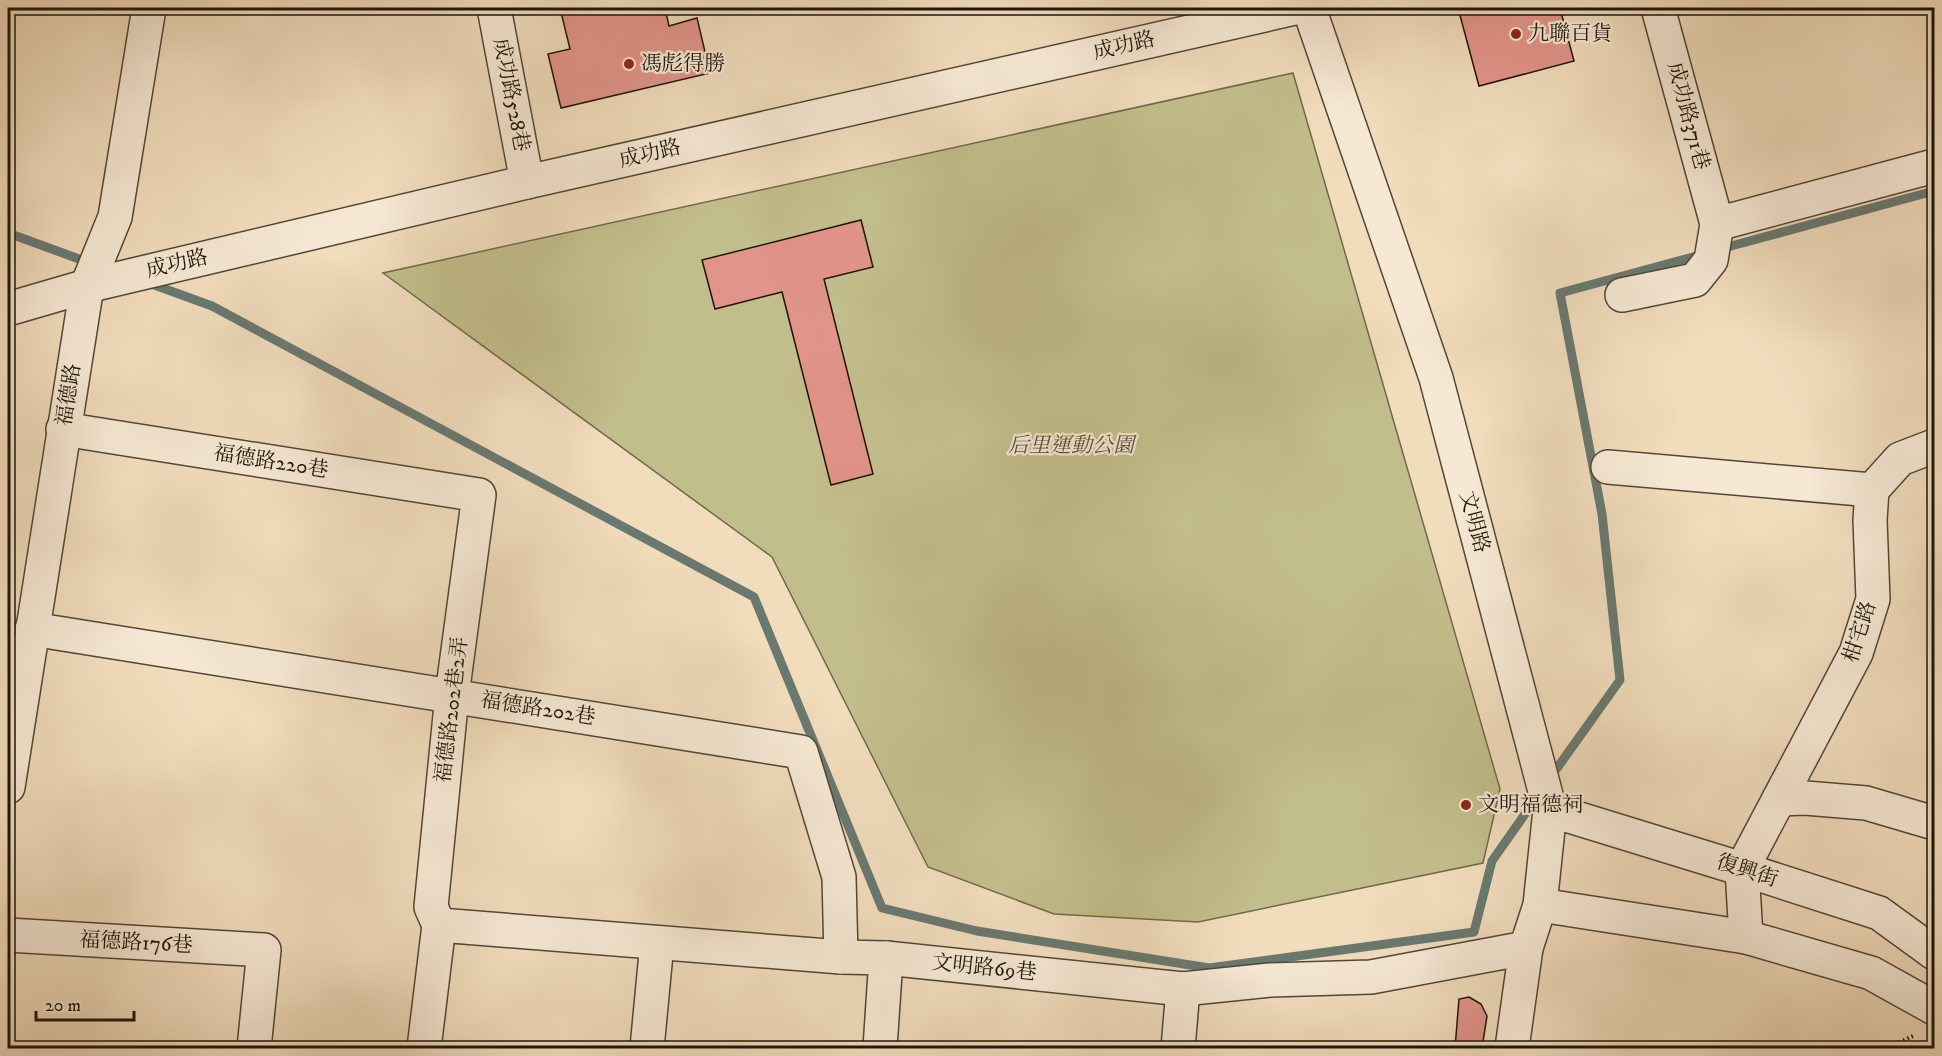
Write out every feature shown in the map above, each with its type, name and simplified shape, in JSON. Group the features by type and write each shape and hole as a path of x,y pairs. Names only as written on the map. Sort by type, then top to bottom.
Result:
{"street":[{"name":"福德路","path":"8,787 87,286 115,218 149,8"},
{"name":"成功路528巷","path":"494,8 527,182"},
{"name":"成功路","path":"8,309 87,286 527,182 1295,8"},
{"name":"文明路","path":"1309,8 1436,378 1550,810 1540,905 1526,948 1512,1048"},
{"name":"成功路371巷","path":"1658,8 1717,224"},
{"path":"1622,295 1695,280 1711,260 1717,224 1934,170"},
{"name":"福德路220巷","path":"63,429 479,495"},
{"path":"1608,467 1872,490 1900,459 1935,446"},
{"name":"柑宅路","path":"1742,869 1856,653 1873,599 1870,520 1872,490"},
{"name":"福德路202巷2弄","path":"439,925 431,907 452,695 479,495"},
{"name":"福德路202巷","path":"32,629 801,752 839,876 841,957"},
{"path":"1779,799 1805,798 1866,803 1935,823"},
{"name":"復興街","path":"1550,810 1879,913 1935,953"},
{"path":"1742,869 1746,937"},
{"path":"1540,905 1746,937 1871,973 1930,1019"},
{"path":"424,1048 439,925"},
{"name":"文明路69巷","path":"439,925 841,957 886,958 1183,989 1270,980 1371,977 1526,948"},
{"name":"福德路176巷","path":"8,935 264,950 254,1048"},
{"path":"647,1048 657,943"},
{"path":"880,1048 886,958"},
{"path":"1178,1048 1183,989"}],"path":[{"path":"1887,1048 1930,1019"}],"green space":[{"name":"后里運動公園","path":"1293,73 1500,789 1483,863 1198,922 1054,914 928,867 772,557 383,273"}],"building":[{"name":"馮彪得勝","path":"560,8 665,8 669,26 697,18 710,73 561,108 548,54 570,49"},
{"name":"九聯百貨","path":"1458,8 1560,8 1574,61 1479,86"},
{"path":"861,220 873,267 824,279 873,474 831,485 782,292 715,309 702,260"},
{"path":"1469,997 1481,1004 1487,1016 1482,1048 1455,1048 1459,999"}],"waterway":[{"path":"1720,249 1934,191"},
{"path":"8,233 90,263"},
{"path":"1550,778 1620,680 1602,514 1560,293 1704,254"},
{"path":"146,282 212,306 754,597 882,908 977,931 1209,968 1474,932 1492,861 1537,797"}],"place":[{"name":"九聯百貨","path":"1516,34"},
{"name":"馮彪得勝","path":"629,64"},
{"name":"文明福德祠","path":"1466,805"}]}
